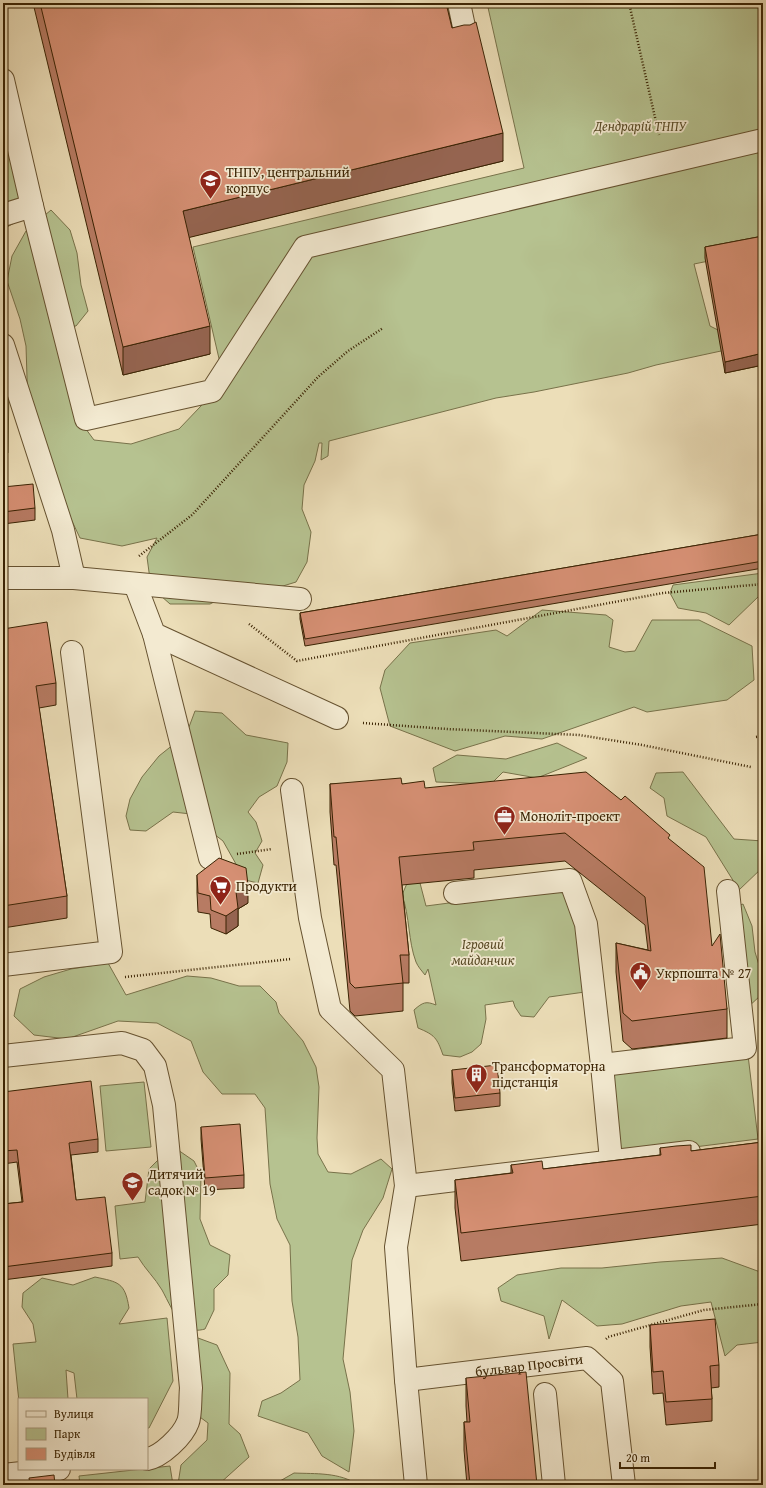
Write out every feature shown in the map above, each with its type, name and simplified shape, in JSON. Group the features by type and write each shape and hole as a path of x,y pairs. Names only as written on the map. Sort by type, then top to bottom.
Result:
{"lane":[{"path":"459,3 468,41"},
{"path":"3,80 32,206 86,419 212,390 305,247 763,140"},
{"path":"3,215 32,206"},
{"path":"3,345 63,530 74,578"},
{"path":"3,578 74,578 300,599"},
{"path":"132,583 154,634 210,858"},
{"path":"154,634 337,718"},
{"path":"3,965 111,952 72,652"},
{"path":"292,790 310,918 330,1009 393,1070 406,1186 396,1247 416,1485"},
{"path":"455,893 570,880 586,924 611,1160"},
{"path":"602,1065 744,1048 728,891"},
{"path":"3,1056 122,1043 143,1050 155,1066 164,1105 191,1388 188,1422 174,1443 155,1458 148,1459"},
{"path":"406,1186 611,1160 710,1150"},
{"name":"бульвар Просвіти","path":"406,1380 587,1358 612,1381 624,1485"},
{"path":"545,1394 554,1485"},
{"path":"3,1475 50,1470"}],"path":[{"path":"629,3 665,163"},
{"path":"132,583 134,559 192,515 318,377 348,351 383,328"},
{"path":"248,623 297,661 663,593 763,584"},
{"path":"337,718 370,725 579,735 642,744 751,767"},
{"path":"756,737 763,736"},
{"path":"210,858 300,844"},
{"path":"119,978 274,961"},
{"path":"587,1358 608,1337 704,1310 763,1304"}],"green space":[{"name":"Дендрарій ТНПУ","path":"487,3 763,3 763,250 694,264 710,326 742,342 721,351 656,365 628,373 496,398 329,441 328,456 321,460 322,443 319,443 315,461 304,485 302,509 311,532 307,562 296,582 283,586 230,594 210,604 170,604 151,587 147,557 157,538 122,546 80,538 62,500 28,409 26,346 20,319 7,281 12,256 26,231 51,210 70,230 77,253 81,285 88,311 76,326 56,327 77,417 94,440 131,444 179,429 224,380 193,247 524,168"},
{"path":"3,121 26,217 3,229"},
{"path":"3,369 9,385 8,453 3,455"},
{"path":"763,573 763,596 759,596 729,625 706,613 678,608 670,593 673,585"},
{"path":"542,610 606,615 613,620 609,647 625,652 635,651 652,620 699,620 752,646 754,680 727,700 647,712 634,707 542,739 505,736 455,751 390,726 380,688 385,670 410,643 496,630 507,636"},
{"path":"195,711 222,713 246,735 288,743 287,762 277,786 259,797 248,812 256,822 262,841 255,853 263,865 258,883 245,880 223,841 191,814 173,812 146,831 130,830 126,816 130,799 142,777 159,756 179,740 189,727"},
{"path":"557,743 587,758 537,778 503,772 491,784 436,782 433,768 457,755 506,759"},
{"path":"683,772 734,839 763,841 763,867 739,890 706,837 667,816 664,798 650,788 656,773"},
{"name":"Ігровий майданчик","path":"408,881 420,883 426,906 564,888 579,925 592,991 549,997 534,1017 521,1016 513,1001 485,1005 486,1019 481,1044 472,1052 460,1057 443,1055 435,1038 418,1028 414,1010 425,1003 436,1005 428,969 425,975 417,964 413,954 405,903 402,895"},
{"path":"743,904 752,926 755,952 763,978 760,996 747,1008 729,909"},
{"path":"108,963 126,995 187,976 211,978 239,986 260,986 276,1002 279,1013 303,1041 316,1067 319,1087 317,1138 318,1154 328,1172 351,1174 381,1159 392,1169 383,1198 363,1230 352,1260 343,1359 350,1392 354,1431 349,1472 322,1456 308,1433 258,1416 262,1401 281,1393 300,1380 298,1337 292,1301 290,1245 277,1219 270,1184 265,1108 255,1094 222,1094 203,1072 191,1041 157,1023 118,1021 67,1039 34,1035 14,1016 20,989 44,977 71,969"},
{"path":"748,1055 758,1139 615,1157 608,1068"},
{"path":"144,1082 151,1147 106,1151 100,1086"},
{"path":"178,1150 194,1161 201,1175 200,1219 210,1245 230,1255 228,1275 214,1289 214,1310 205,1329 200,1330 187,1328 182,1323 175,1314 162,1290 138,1257 120,1259 115,1206 145,1202 149,1169 166,1152"},
{"path":"722,1258 763,1273 763,1342 737,1345 725,1356 711,1302 681,1306 622,1324 597,1326 562,1300 549,1339 544,1316 501,1301 498,1288 517,1275 561,1268 602,1268"},
{"path":"95,1277 115,1282 123,1288 129,1308 119,1324 167,1318 173,1381 149,1428 148,1398 77,1398 74,1373 66,1370 68,1398 19,1398 13,1344 36,1342 33,1324 22,1307 23,1293 42,1278 73,1285"},
{"path":"198,1338 217,1345 230,1373 229,1424 240,1434 249,1457 218,1485 178,1484 181,1465 207,1440 208,1423 193,1412 181,1393 178,1370 183,1348"},
{"path":"170,1466 173,1485 80,1485 79,1476 134,1470 148,1470 148,1468"},
{"path":"294,1473 335,1476 358,1485 273,1485"}],"building":[{"name":"ТНПУ, центральний корпус","path":"40,3 446,3 452,28 470,25 476,22 503,133 183,211 210,326 123,347"},
{"path":"763,236 763,353 725,362 705,247"},
{"path":"33,484 35,508 3,512 3,487"},
{"path":"763,534 763,561 305,639 300,613"},
{"path":"47,622 56,683 36,686 67,896 3,906 3,629"},
{"path":"586,772 621,800 625,796 670,835 668,838 704,867 712,946 720,934 727,1009 632,1021 623,1013 616,943 651,951 645,897 565,833 473,842 474,850 399,857 409,955 400,955 403,983 355,988 350,983 336,837 334,837 330,784 401,778 402,784 424,781 425,788"},
{"path":"219,858 246,868 248,885 236,892 238,908 226,916 211,910 210,896 198,893 197,875"},
{"path":"497,1065 500,1093 455,1098 452,1070"},
{"path":"91,1081 98,1139 69,1143 76,1200 105,1197 112,1253 3,1267 3,1204 23,1202 17,1150 3,1151 3,1092"},
{"path":"240,1124 244,1175 205,1178 201,1127"},
{"path":"763,1142 763,1196 461,1233 455,1180 513,1173 511,1165 542,1161 543,1169 661,1155 660,1148 676,1146 691,1145 691,1151"},
{"path":"715,1319 719,1365 710,1366 712,1399 666,1402 663,1371 653,1372 650,1325"},
{"path":"526,1372 537,1485 470,1485 464,1422 470,1422 466,1378"},
{"path":"54,1475 55,1485 30,1485 29,1478"}],"place":[{"name":"ТНПУ, центральний корпус","path":"211,200"},
{"name":"Моноліт-проект","path":"504,836"},
{"name":"Продукти","path":"220,906"},
{"name":"Укрпошта № 27","path":"641,992"},
{"name":"Трансформаторна підстанція","path":"476,1094"},
{"name":"Дитячий садок № 19","path":"132,1202"}]}
